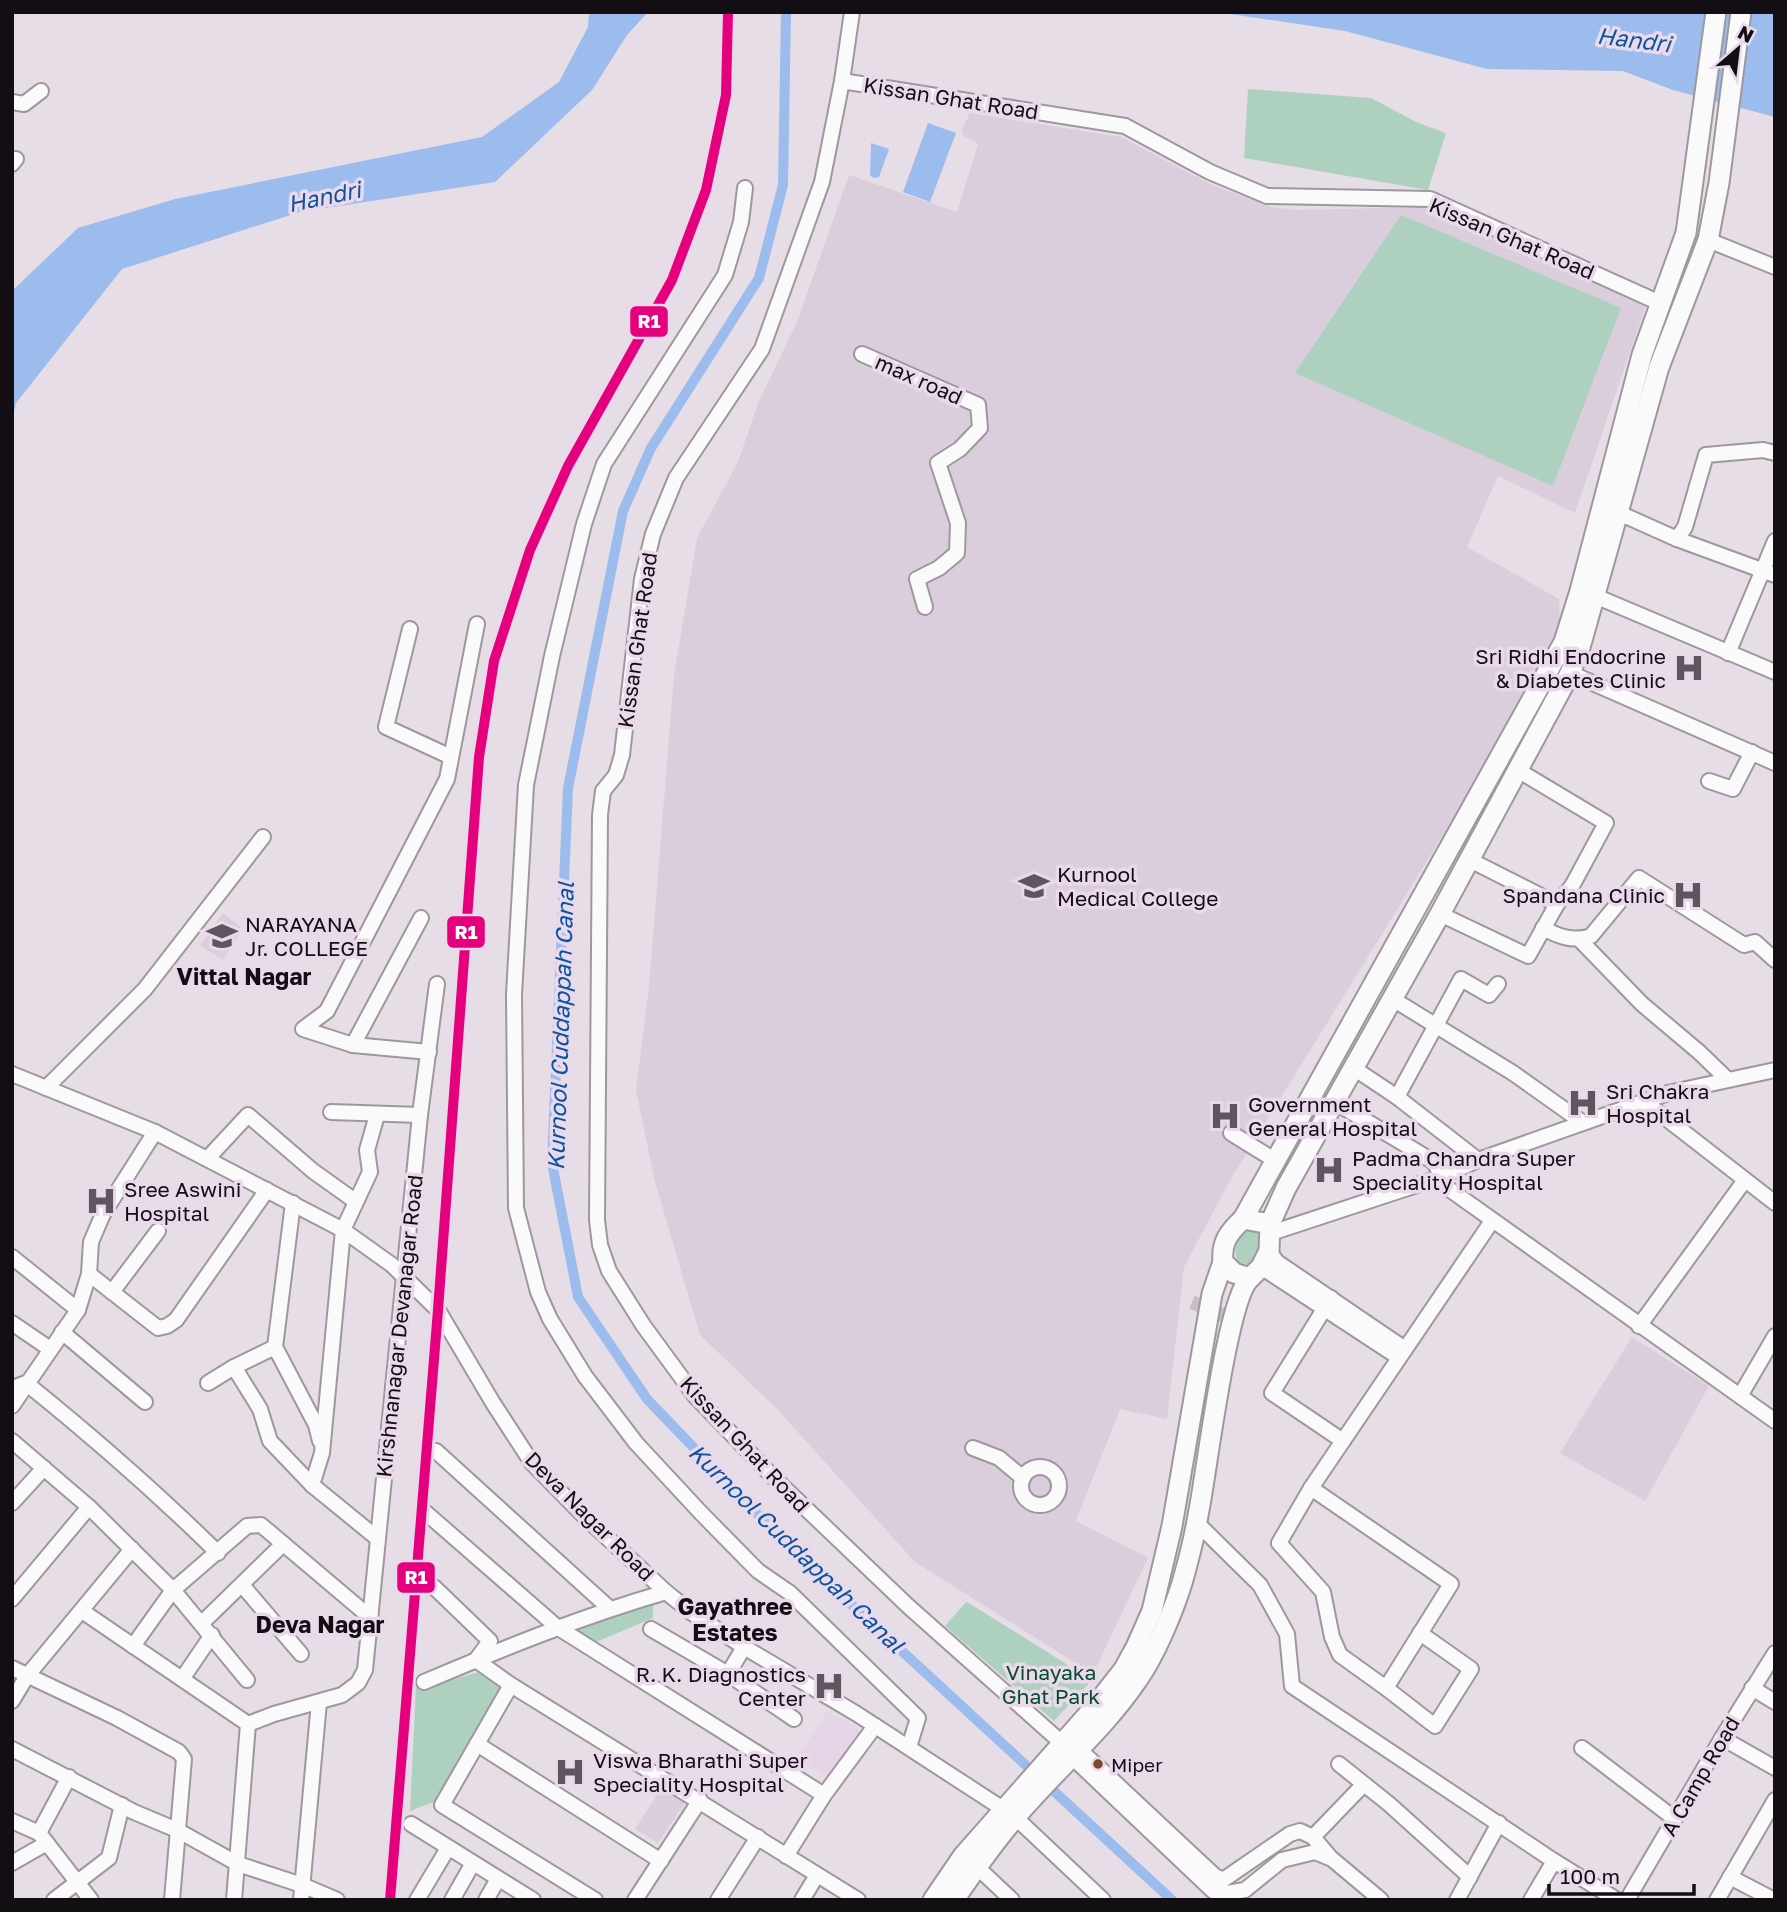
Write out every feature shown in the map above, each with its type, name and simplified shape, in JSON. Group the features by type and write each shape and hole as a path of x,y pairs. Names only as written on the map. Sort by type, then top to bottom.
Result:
{"main road":[{"path":"933,1900 963,1856 1009,1814 1139,1679 1182,1583 1197,1523 1227,1345 1239,1300 1264,1251 1286,1188 1440,914 1570,673 1579,651 1588,594 1642,355 1671,281 1686,233 1716,12"},
{"path":"1067,1753 1124,1669 1152,1611 1172,1527 1212,1294 1223,1262 1222,1249 1228,1233 1243,1219 1276,1161 1558,656 1588,594 1619,513 1659,367 1708,240 1719,183 1741,12"},
{"path":"1671,281 1690,289"},
{"path":"1243,1219 1264,1251"},
{"path":"1223,1262 1234,1273 1264,1251"},
{"path":"954,1900 1009,1814"}],"street":[{"path":"842,81 852,12"},
{"name":"Kissan Ghat Road","path":"1067,1753 775,1479 695,1396 643,1325 609,1271 600,1245 597,1206 600,815 603,791 616,775 622,755 642,579 653,534 676,478 762,349 822,182 842,81 1125,126 1210,172 1267,196 1430,199 1662,304"},
{"path":"12,102 23,104 41,91"},
{"path":"745,188 741,222 725,275 604,464 584,524 552,656 526,785 514,994 516,1208 538,1292 550,1319 585,1376 636,1443 701,1513 758,1571 790,1593 918,1718 909,1747"},
{"path":"1708,240 1775,267"},
{"name":"max road","path":"862,354 978,405 981,428 960,449 938,463 958,523 957,553 939,569 917,579 925,607"},
{"path":"1677,539 1685,527 1706,455 1763,450 1775,453"},
{"path":"1619,513 1677,539 1769,572"},
{"path":"1728,653 1769,572 1775,541"},
{"path":"1588,594 1775,672"},
{"path":"429,1052 353,1045 303,1029 327,1011 447,779 477,624"},
{"path":"410,629 386,727 451,757"},
{"path":"1570,673 1752,752 1773,758"},
{"path":"1709,780 1733,789 1752,752"},
{"path":"1440,914 1528,956 1557,904 1572,886 1606,823 1516,769"},
{"path":"46,1088 145,989 263,837"},
{"path":"1468,859 1557,904"},
{"path":"1543,928 1558,936 1580,940 1591,936 1639,878 1744,945 1755,942 1775,960"},
{"path":"353,1045 421,918"},
{"path":"1580,940 1642,1004 1727,1079"},
{"path":"1397,1097 1461,979 1489,995 1497,984"},
{"name":"Kirshnanagar Devanagar Road","path":"319,1702 342,1695 358,1684 365,1670 421,1115 437,984"},
{"path":"1391,998 1514,1073 1582,1122"},
{"path":"1352,1067 1397,1097 1478,1160"},
{"path":"1401,1353 1328,1303 1264,1251 1478,1160 1582,1122 1668,1093 1775,1070"},
{"name":"Deva Nagar Road","path":"12,1074 155,1132 343,1230 392,1265 438,1310 532,1463 589,1521 666,1592 692,1613 744,1647 909,1747 1009,1814 1103,1900"},
{"path":"1333,1101 1434,1162 1438,1177 1492,1220 1775,1421"},
{"path":"1645,1101 1775,1202"},
{"path":"331,1112 421,1115"},
{"path":"207,1159 248,1115 313,1171 355,1201"},
{"path":"312,1485 322,1453 343,1230 370,1172 367,1150 377,1115"},
{"path":"12,1406 19,1386 78,1310 89,1274 91,1242 103,1214 155,1132"},
{"path":"1231,1133 1276,1161"},
{"path":"1639,1326 1745,1180"},
{"path":"89,1274 159,1328 167,1326 176,1320 267,1191"},
{"path":"293,1203 275,1347 316,1425 322,1453"},
{"path":"1420,1633 1471,1669 1435,1726 1340,1655 1332,1637 1323,1592 1279,1543 1311,1488 1492,1220"},
{"path":"112,1292 158,1231"},
{"path":"12,1257 78,1310"},
{"path":"1328,1303 1272,1393 1343,1441"},
{"path":"12,1323 50,1349"},
{"path":"62,1332 145,1402"},
{"path":"1740,1396 1775,1336"},
{"path":"208,1383 275,1347"},
{"path":"234,1367 260,1409 270,1441 312,1485 377,1538"},
{"path":"19,1386 97,1441 159,1494 218,1553"},
{"path":"12,1441 89,1507 173,1590 247,1680"},
{"path":"973,1448 999,1458 1023,1478"},
{"path":"436,1451 609,1608"},
{"path":"12,1503 44,1468"},
{"path":"1311,1488 1451,1584 1387,1688"},
{"path":"12,1599 89,1507"},
{"path":"425,1512 557,1627 824,1794"},
{"path":"1197,1523 1260,1585 1287,1634 1292,1685 1554,1861 1617,1900"},
{"path":"133,1646 173,1590 247,1526 254,1524 261,1525 371,1619"},
{"path":"202,1623 283,1544"},
{"path":"12,1701 27,1676 132,1549"},
{"path":"242,1585 301,1654"},
{"path":"434,1587 490,1641 476,1660"},
{"path":"424,1682 557,1627 609,1608 666,1592"},
{"path":"82,1611 248,1724"},
{"path":"651,1629 728,1674 794,1719"},
{"path":"182,1679 212,1635"},
{"path":"728,1674 744,1647"},
{"name":"A Camp Road","path":"1627,1900 1775,1653"},
{"path":"476,1660 858,1900"},
{"path":"12,1668 117,1718 179,1752 184,1759 172,1900"},
{"path":"512,1685 442,1805 595,1900"},
{"path":"1752,1688 1775,1702"},
{"path":"248,1724 319,1702 302,1892"},
{"path":"234,1900 248,1724"},
{"path":"786,1856 824,1794 875,1726"},
{"path":"1722,1738 1775,1768"},
{"path":"477,1744 661,1861"},
{"path":"1582,1748 1675,1819"},
{"path":"12,1749 177,1830 238,1864 302,1892 337,1900"},
{"path":"1067,1753 1223,1880 1290,1834 1300,1831 1381,1900"},
{"path":"1067,1753 1213,1891 1227,1893 1245,1890 1282,1860 1314,1845 1364,1784"},
{"path":"1339,1764 1470,1877"},
{"path":"12,1863 43,1838 69,1777"},
{"path":"635,1900 701,1800"},
{"path":"1717,1900 1775,1800"},
{"path":"54,1900 108,1858 122,1805"},
{"path":"12,1821 43,1838 91,1900"},
{"path":"411,1824 526,1898"},
{"path":"1457,1900 1499,1824"},
{"path":"718,1900 758,1837"},
{"path":"417,1900 448,1848"},
{"path":"1531,1900 1554,1861"},
{"path":"452,1900 473,1863"},
{"path":"977,1867 1012,1900"},
{"path":"802,1900 817,1875"},
{"path":"1730,1877 1774,1900"},
{"path":"486,1900 498,1879"}],"shaded area":[{"name":"Kurnool Medical College","path":"970,113 1121,137 1210,184 1271,207 1297,210 1423,207 1647,302 1575,513 1498,476 1467,547 1559,599 1560,628 1474,785 1232,1177 1184,1267 1167,1419 1120,1409 1076,1521 1148,1558 1093,1674 915,1562 777,1409 700,1335 655,1182 636,1090 649,987 674,675 697,538 738,462 758,403 797,322 849,175 957,212 978,144 964,136 961,131"},
{"name":"NARAYANA Jr. COLLEGE","path":"223,913 242,928 223,960 200,945"},
{"path":"1632,1337 1709,1386 1645,1501 1560,1453"},
{"path":"827,1711 860,1730 831,1777 798,1759"},
{"path":"665,1783 688,1798 658,1843 635,1829"}],"green space":[{"path":"1248,89 1371,98 1416,122 1446,133 1428,190 1244,158"},
{"path":"1401,215 1621,308 1553,486 1295,373"},
{"path":"1248,1229 1261,1233 1261,1251 1249,1265 1238,1262 1236,1252 1239,1240"},
{"path":"653,1602 653,1618 589,1645 569,1633"},
{"name":"Vinayaka Ghat Park","path":"966,1602 1092,1680 1054,1721 945,1626"},
{"path":"482,1671 507,1689 444,1798 410,1811 416,1685 430,1686"}],"water":[{"name":"Handri","path":"589,12 648,12 627,35 592,90 495,182 300,212 122,269 16,403 12,421 12,291 78,228 175,199 482,137 559,82 588,27"},
{"name":"Handri","path":"1217,12 1775,12 1775,117 1673,90 1623,71 1487,69 1345,31"},
{"path":"928,123 956,133 930,202 903,192"},
{"path":"871,143 889,149 879,177 874,178 870,175"}],"waterway":[{"name":"Kurnool Cuddappah Canal","path":"786,12 783,185 759,278 651,448 623,511 568,788 552,1163 578,1297 647,1399 789,1547 1172,1900"}],"tunnel":[{"path":"1192,1302 1239,1322"}],"transit line":[{"name":"R1","path":"390,1900 479,757 494,661 530,550 568,466 672,280 706,190 726,95 728,12"}],"place":[{"name":"Sri Ridhi Endocrine & Diabetes Clinic","path":"1689,668"},
{"name":"Kurnool Medical College","path":"1034,886"},
{"name":"Spandana Clinic","path":"1688,895"},
{"name":"NARAYANA Jr. COLLEGE","path":"222,936"},
{"name":"Sri Chakra Hospital","path":"1583,1103"},
{"name":"Government General Hospital","path":"1225,1116"},
{"name":"Padma Chandra Super Speciality Hospital","path":"1329,1170"},
{"name":"Sree Aswini Hospital","path":"101,1201"},
{"name":"R. K. Diagnostics Center","path":"829,1686"},
{"name":"Miper","path":"1098,1764"},
{"name":"Viswa Bharathi Super Speciality Hospital","path":"570,1772"}],"district":[{"name":"Vittal Nagar","path":"244,976"},
{"name":"Gayathree Estates","path":"735,1619"},
{"name":"Deva Nagar","path":"320,1624"}]}
